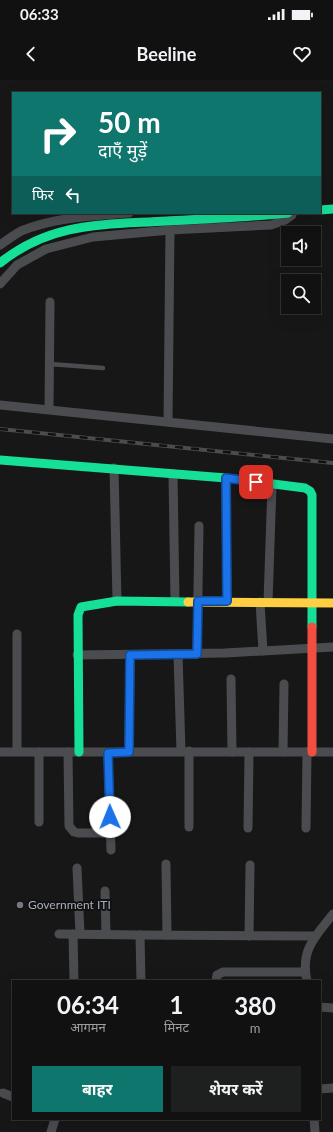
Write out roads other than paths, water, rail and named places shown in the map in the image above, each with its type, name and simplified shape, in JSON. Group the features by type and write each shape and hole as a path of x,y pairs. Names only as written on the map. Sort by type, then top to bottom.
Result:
{"main road":[{"path":"321,210 333,209"},
{"path":"0,263 16,250 32,241 55,232 76,228 117,223 278,214"},
{"path":"0,460 226,478 305,488 311,493 312,647 309,752"},
{"path":"79,752 78,615 81,607 92,603 117,601 333,603"}],"street":[{"path":"0,245 21,232 49,218 118,214"},
{"path":"0,284 17,265 46,249 93,237 170,230 271,225 285,220 293,214"},
{"path":"168,421 170,230"},
{"path":"49,409 50,302"},
{"path":"0,405 333,439"},
{"path":"114,468 117,601"},
{"path":"173,474 175,601"},
{"path":"226,478 227,601"},
{"path":"263,651 264,602 272,485"},
{"path":"197,654 199,526"},
{"path":"17,634 17,752"},
{"path":"78,655 178,655 333,646"},
{"path":"129,752 130,655"},
{"path":"178,655 189,827"},
{"path":"231,679 232,752"},
{"path":"283,752 284,684"},
{"path":"0,752 333,752"},
{"path":"39,752 39,822"},
{"path":"68,752 69,826 74,832 78,833 110,833"},
{"path":"248,828 249,752"},
{"path":"306,828 309,752"},
{"path":"108,753 110,850"},
{"path":"166,864 168,935"},
{"path":"249,936 250,865"},
{"path":"74,980 77,934 77,868"},
{"path":"105,891 106,934"},
{"path":"216,980 217,975 223,972 306,977 306,954 316,936 333,914"},
{"path":"59,934 316,936"},
{"path":"140,935 141,980"},
{"path":"321,1007 333,1008"},
{"path":"321,1088 333,1088"},
{"path":"3,1093 12,1097"},
{"path":"51,1132 55,1120"},
{"path":"314,1120 315,1132"}],"lane":[{"path":"50,364 103,368"}],"railway":[{"path":"0,429 333,463"}],"place":[{"name":"Government ITI","path":"20,905"}]}
